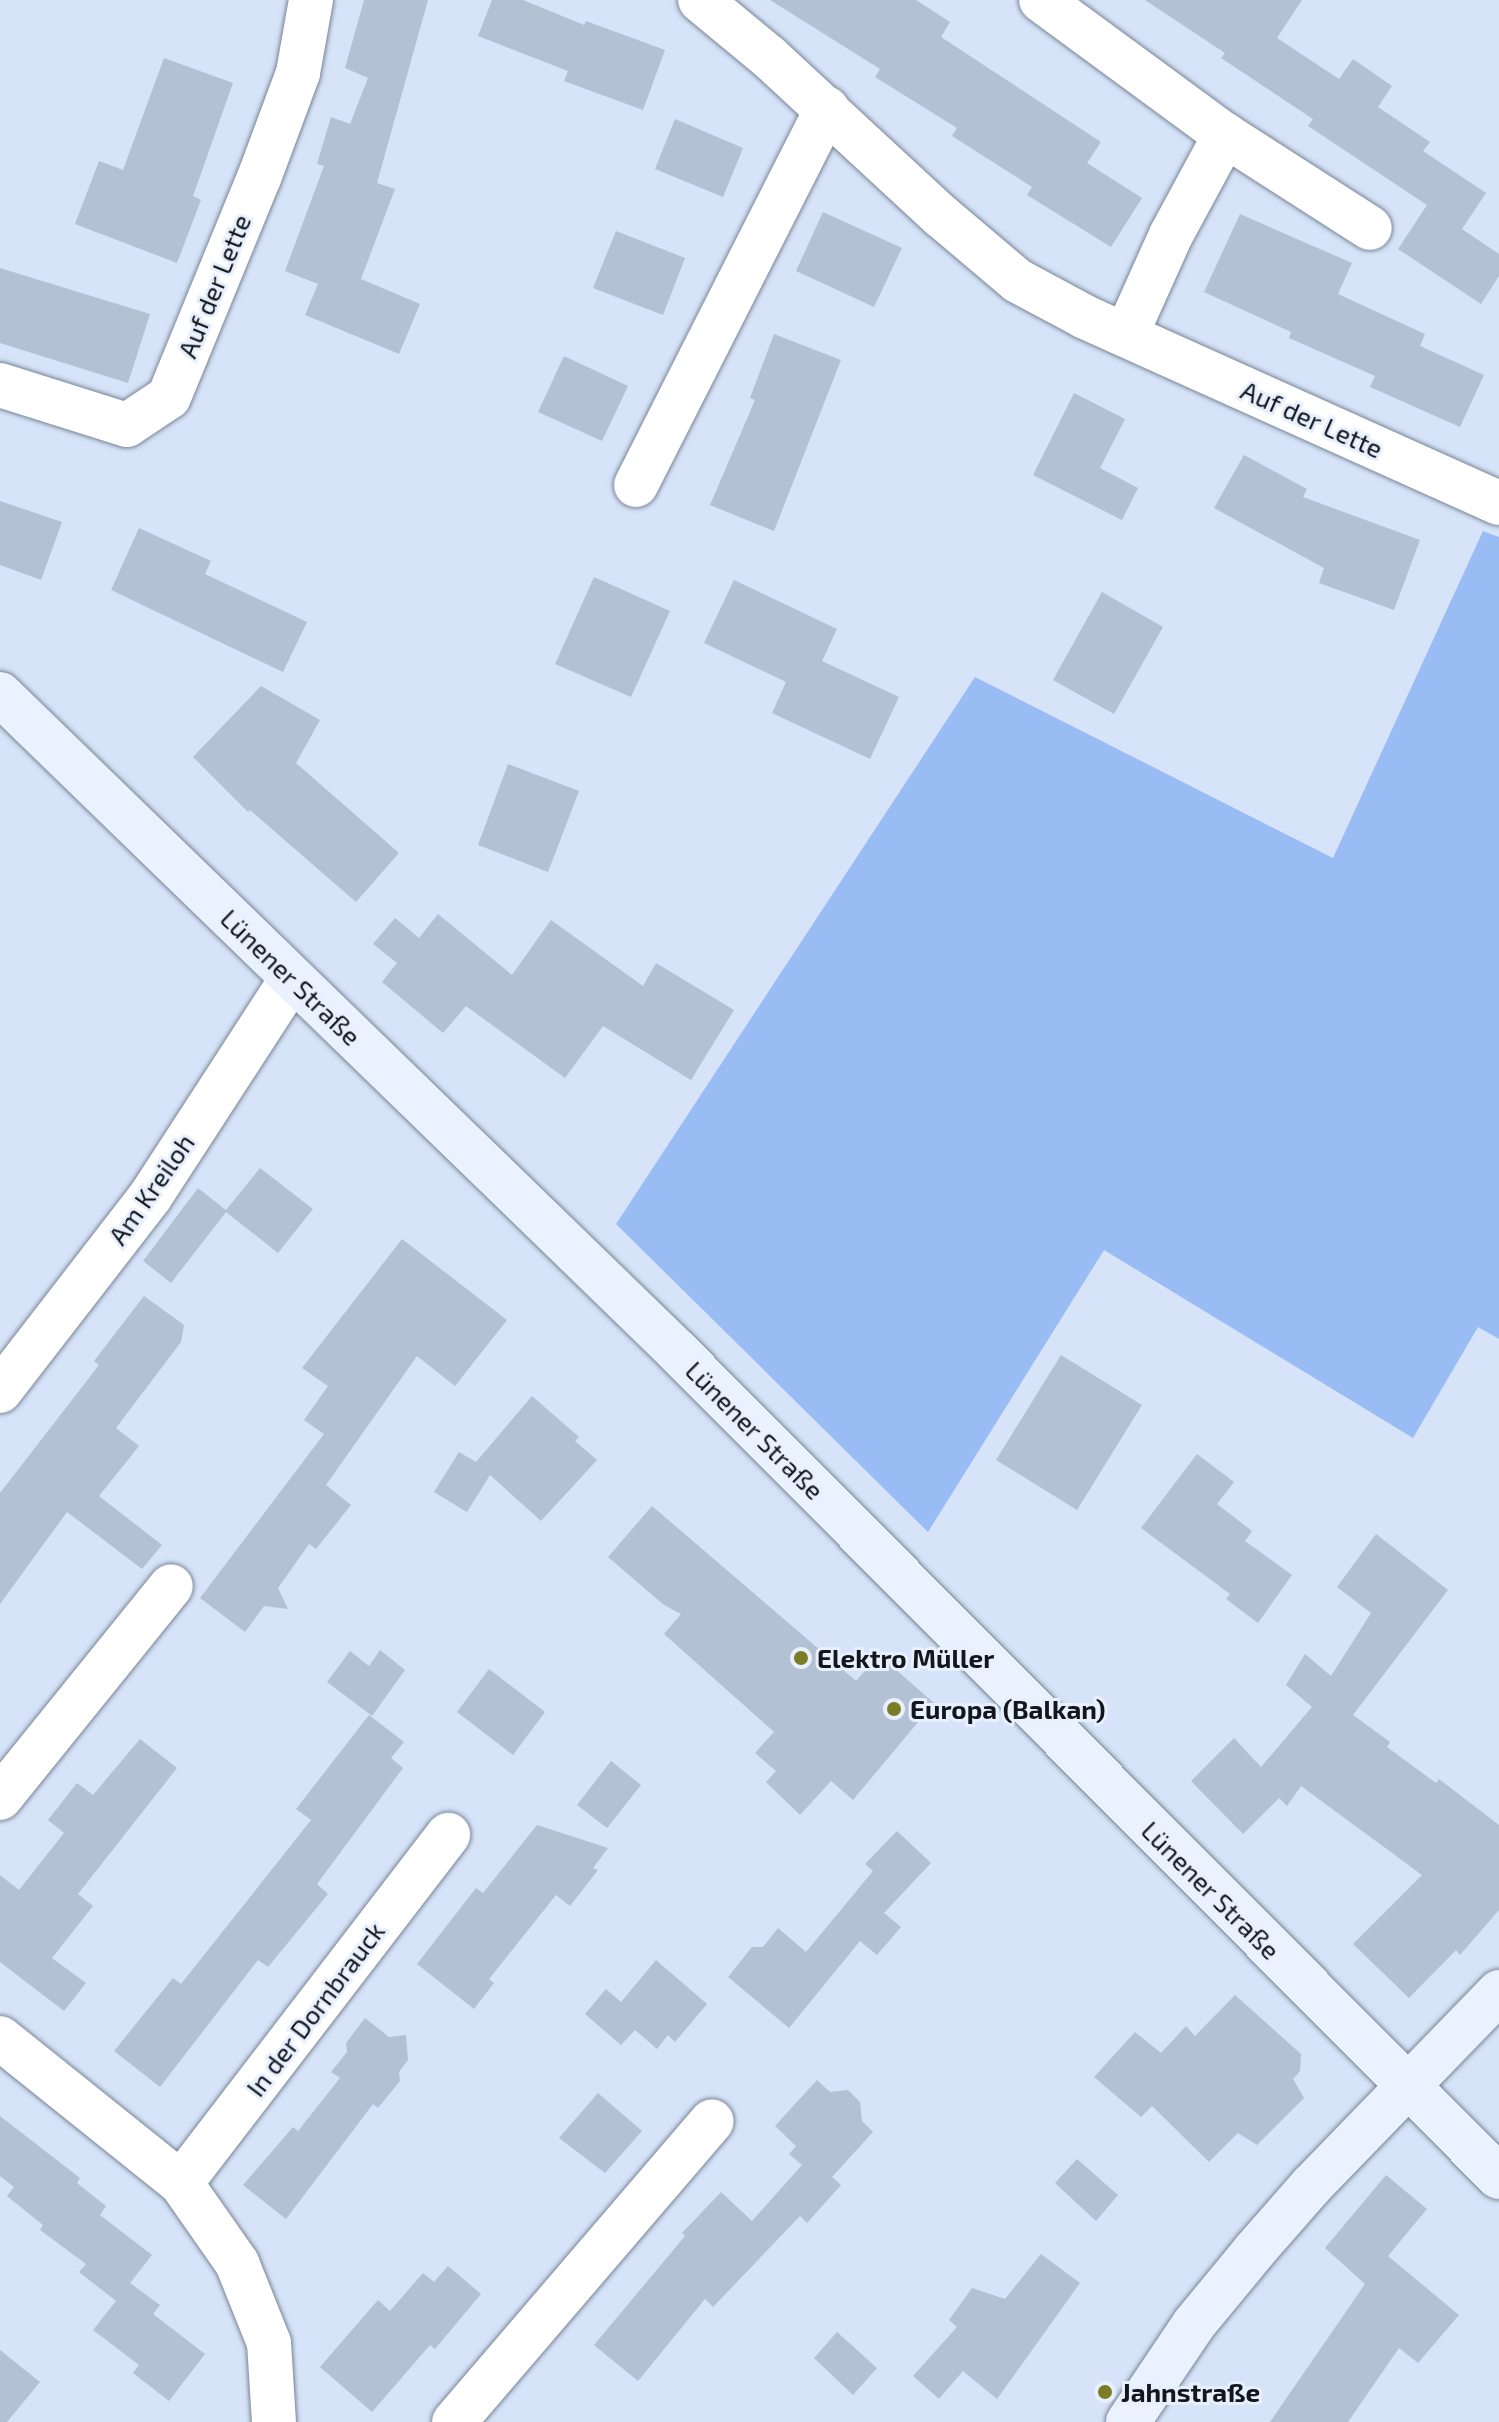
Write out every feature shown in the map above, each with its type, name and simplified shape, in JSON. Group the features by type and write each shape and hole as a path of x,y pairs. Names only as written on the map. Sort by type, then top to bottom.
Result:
{"main road":[{"name":"Lünener Straße","path":"0,694 678,1352 1499,2177"},
{"path":"1128,2422 1194,2324 1255,2250 1499,1992"}],"street":[{"name":"Auf der Lette","path":"0,385 127,425 169,397 259,178 298,73 311,0"},
{"name":"Auf der Lette","path":"700,0 827,109 941,216 1018,281 1126,335 1499,503"},
{"path":"1041,0 1225,135 1370,228"},
{"path":"636,485 827,109"},
{"path":"1126,335 1171,235 1225,135"},
{"name":"Am Kreiloh","path":"0,1391 150,1197 292,978"},
{"path":"0,1798 171,1586"},
{"name":"In der Dornbrauck","path":"181,2183 448,1835"},
{"path":"0,2038 181,2183 237,2263 269,2343 274,2422"},
{"path":"454,2422 712,2121"}],"shaded area":[{"path":"1483,531 1499,537 1499,1339 1478,1327 1413,1438 1104,1250 928,1532 616,1224 975,677 1333,858"}],"building":[{"path":"364,0 428,0 377,183 395,189 361,279 420,304 399,354 305,315 318,284 285,271 324,166 317,164 331,117 350,124 368,78 345,68"},
{"path":"492,0 523,0 584,25 586,21 665,50 643,110 564,81 568,71 478,36"},
{"path":"770,0 916,0 950,22 941,37 1101,142 1087,163 1142,198 1111,247 1027,195 1032,187 952,136 957,128 875,77 880,69"},
{"path":"1145,0 1302,0 1277,38 1339,79 1353,59 1392,86 1378,107 1430,142 1423,151 1486,193 1462,229 1499,254 1499,276 1481,304 1398,249 1427,205 1308,126 1313,119 1221,58 1225,53"},
{"path":"164,58 233,83 193,196 201,200 177,263 75,224 99,161 123,170"},
{"path":"675,119 743,148 723,197 655,169"},
{"path":"823,212 902,248 874,307 796,271"},
{"path":"1240,214 1352,263 1338,294 1425,334 1420,346 1484,375 1460,427 1370,387 1375,376 1289,338 1291,332 1204,292"},
{"path":"616,231 685,258 663,315 593,288"},
{"path":"0,268 150,314 128,383 0,343"},
{"path":"774,334 841,360 774,531 710,505 755,400 750,398"},
{"path":"564,356 628,386 602,441 538,412"},
{"path":"1074,393 1125,419 1100,468 1138,488 1122,520 1033,475"},
{"path":"1244,455 1307,489 1303,497 1420,540 1394,610 1319,583 1324,568 1214,508"},
{"path":"0,501 62,522 41,580 0,565"},
{"path":"139,528 211,561 205,574 307,622 283,672 111,590"},
{"path":"594,577 670,611 631,697 555,664"},
{"path":"734,580 837,629 822,661 899,697 870,759 772,713 786,682 704,643"},
{"path":"1102,592 1163,627 1114,714 1053,680"},
{"path":"261,686 320,720 296,763 399,853 356,902 250,810 248,812 193,757"},
{"path":"508,764 579,791 548,872 478,845"},
{"path":"438,914 512,975 551,920 643,986 656,963 734,1010 691,1080 603,1026 565,1078 466,1006 443,1033 382,982 397,963 373,944 395,918 419,938"},
{"path":"260,1168 313,1209 278,1253 226,1212 171,1283 143,1261 198,1188 226,1210"},
{"path":"402,1239 507,1320 455,1386 417,1356 326,1485 351,1505 316,1549 309,1544 278,1588 288,1609 264,1606 245,1632 200,1598 324,1434 304,1420 328,1386 302,1368"},
{"path":"144,1296 184,1325 181,1342 116,1428 139,1446 99,1496 162,1545 142,1569 67,1512 0,1604 0,1493 99,1365 94,1361"},
{"path":"1061,1355 1142,1405 1077,1510 996,1460"},
{"path":"532,1396 579,1437 575,1441 597,1460 541,1521 490,1475 467,1512 434,1492 459,1452 476,1462"},
{"path":"1197,1454 1234,1482 1217,1504 1252,1531 1245,1541 1292,1575 1258,1623 1226,1599 1230,1594 1141,1528"},
{"path":"652,1506 856,1681 879,1655 934,1703 853,1800 831,1781 800,1815 766,1782 776,1771 755,1753 774,1732 664,1634 681,1614 664,1605 608,1557"},
{"path":"1376,1534 1448,1590 1353,1715 1390,1742 1387,1747 1436,1783 1439,1779 1499,1825 1499,1910 1460,1955 1456,1950 1409,1998 1353,1944 1422,1875 1301,1786 1287,1806 1279,1798 1243,1834 1191,1781 1234,1738 1261,1767 1312,1707 1286,1685 1305,1654 1331,1676 1371,1613 1337,1587"},
{"path":"380,1650 405,1670 372,1716 327,1682 350,1651 369,1666"},
{"path":"489,1669 545,1712 513,1755 457,1712"},
{"path":"369,1715 404,1742 391,1758 403,1768 317,1884 328,1894 268,1967 258,1960 160,2087 114,2051 173,1978 181,1984 311,1820 296,1809"},
{"path":"140,1739 177,1768 78,1894 93,1906 52,1958 86,1983 64,2011 0,1962 0,1875 19,1890 64,1833 48,1820 77,1783 93,1795"},
{"path":"611,1761 641,1785 607,1828 577,1805"},
{"path":"537,1825 608,1848 593,1868 598,1870 570,1906 556,1895 489,1979 494,1983 474,2009 417,1964 476,1888 483,1893"},
{"path":"897,1831 931,1863 884,1913 901,1927 877,1955 860,1941 789,2028 728,1977 752,1947 763,1947 778,1928 806,1952 873,1871 865,1864"},
{"path":"656,1960 707,2004 675,2042 668,2035 657,2049 635,2030 621,2045 585,2014 606,1989 621,2002"},
{"path":"1235,1995 1301,2054 1300,2071 1293,2079 1304,2098 1257,2145 1238,2133 1209,2162 1152,2106 1141,2117 1094,2077 1135,2032 1161,2053 1186,2026 1195,2036"},
{"path":"365,2018 389,2037 406,2035 408,2060 399,2072 400,2081 378,2108 373,2104 286,2219 243,2185 293,2127 298,2131 340,2078 331,2072 347,2052 346,2043"},
{"path":"817,2080 830,2092 848,2090 860,2102 862,2121 873,2132 832,2177 841,2185 807,2223 800,2216 713,2307 705,2299 638,2381 594,2345 685,2236 682,2233 721,2192 752,2221 802,2165 789,2154 796,2146 775,2126"},
{"path":"598,2093 642,2131 605,2173 559,2138"},
{"path":"0,2116 80,2178 77,2183 106,2206 100,2215 152,2255 130,2283 160,2305 153,2314 205,2354 169,2401 133,2373 139,2365 93,2330 116,2301 79,2272 86,2264 40,2230 43,2225 7,2196 14,2187 0,2176"},
{"path":"1077,2159 1118,2195 1096,2221 1055,2183"},
{"path":"1386,2175 1427,2209 1388,2256 1459,2315 1418,2363 1399,2348 1348,2422 1270,2422 1365,2284 1325,2248"},
{"path":"1041,2254 1080,2283 997,2399 963,2371 939,2399 913,2376 957,2327 949,2320 972,2288 1005,2299"},
{"path":"448,2266 481,2294 435,2349 430,2345 372,2412 320,2367 378,2300 390,2311 423,2273 434,2282"},
{"path":"837,2332 877,2368 853,2395 814,2358"},
{"path":"0,2350 40,2382 7,2422 0,2422"}],"place":[{"name":"Elektro Müller","path":"801,1658"},
{"name":"Europa (Balkan)","path":"894,1709"},
{"name":"Jahnstraße","path":"1105,2392"}]}
